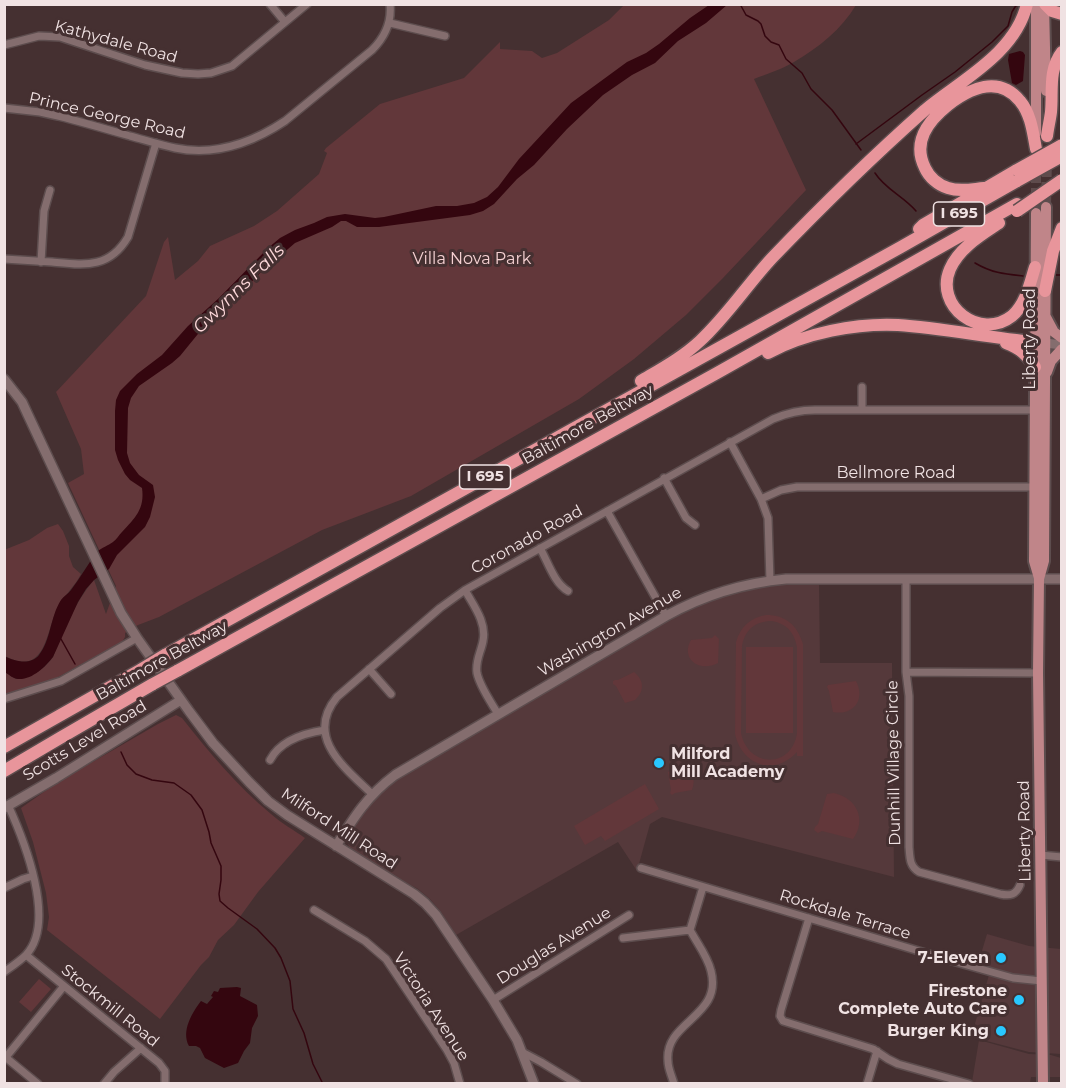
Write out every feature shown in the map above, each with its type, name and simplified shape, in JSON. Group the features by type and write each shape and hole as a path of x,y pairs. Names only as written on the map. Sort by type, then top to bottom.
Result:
{"highway":[{"path":"495,472 671,363 699,342 770,261 866,163 933,104 1005,46 1022,20 1028,4"},
{"path":"1045,4 1052,11 1062,14"},
{"path":"1041,146 1051,111 1053,71 1062,52"},
{"path":"984,188 963,190 942,186 930,177 921,160 920,144 924,131 938,113 955,99 987,86 1010,93 1020,100 1041,146"},
{"path":"901,247 923,225 984,188 1017,175 1062,145"},
{"name":"Baltimore Beltway","path":"4,747 165,655 901,247 1017,175 1062,156"},
{"name":"Baltimore Beltway","path":"4,771 153,684 1017,208 1062,180"},
{"path":"1017,208 974,240 955,260 947,278 948,297 957,311 972,322 986,325 1000,322 1012,316 1024,300 1035,267"},
{"path":"1045,291 1053,251 1062,228"},
{"path":"717,373 750,362 795,341 849,328 896,325 1040,343"},
{"path":"994,338 1020,349 1029,357 1035,368"}],"main road":[{"path":"1036,4 1041,146"},
{"path":"1041,146 1045,4"},
{"name":"Liberty Road","path":"1039,579 1034,561 1035,368 1045,314 1046,207"},
{"name":"Liberty Road","path":"1036,213 1035,267 1040,343 1045,377 1044,561 1039,579 1038,673 1043,1083"},
{"path":"1045,314 1054,332 1062,338"},
{"path":"1040,343 1062,345"},
{"path":"1045,377 1051,361 1062,349"},
{"name":"Milford Mill Road","path":"4,379 14,390 25,409 121,613 213,743 267,800 286,815 425,903 447,931 510,1028 534,1083"},
{"name":"Washington Avenue","path":"336,846 372,794 395,775 681,607 712,595 740,586 809,578 1062,579"},
{"name":"Scotts Level Road","path":"6,806 56,778 181,700"}],"street":[{"path":"270,4 285,22"},
{"name":"Kathydale Road","path":"4,45 39,36 60,37 146,65 182,73 211,73 232,66 307,4"},
{"path":"390,4 390,23 445,36"},
{"name":"Prince George Road","path":"4,108 58,116 176,148 206,150 224,148 256,138 285,121 372,50 379,43 390,23"},
{"path":"4,260 81,265 93,264 118,252 128,237 156,143"},
{"path":"41,261 44,211 50,190"},
{"path":"862,387 862,409"},
{"name":"Coronado Road","path":"325,730 327,714 333,702 440,608 465,590 664,478 782,415 804,410 1035,410"},
{"path":"730,442 761,499 768,518 770,581"},
{"path":"664,478 686,518 694,525"},
{"name":"Bellmore Road","path":"761,499 781,490 797,487 1034,487"},
{"path":"607,511 666,616"},
{"path":"540,548 558,582 568,591"},
{"path":"906,579 906,672"},
{"path":"465,590 483,624 477,673 498,714"},
{"path":"4,699 61,681 137,638"},
{"path":"369,669 391,694"},
{"name":"Dunhill Village Circle","path":"1020,885 1012,895 1000,894 919,872 911,864 909,696 906,672 1038,673"},
{"path":"270,760 275,753 295,739 325,730 328,745 335,758 372,794"},
{"path":"4,972 26,955 37,934 40,921 33,876 20,834 6,806"},
{"path":"1040,855 1062,857"},
{"name":"Rockdale Terrace","path":"641,868 1013,978 1042,981"},
{"path":"4,888 33,876"},
{"path":"674,1083 668,1062 671,1042 705,1005 712,994 713,980 709,965 690,930 704,887"},
{"name":"Victoria Avenue","path":"314,910 365,941 386,959 447,1050 460,1083"},
{"name":"Douglas Avenue","path":"493,1000 629,915"},
{"path":"809,918 781,1010 781,1019 787,1024 870,1048 894,1062 969,1083"},
{"path":"623,938 690,930"},
{"name":"Stockmill Road","path":"26,955 164,1068 165,1083"},
{"path":"38,1083 5,1057 64,986"},
{"path":"104,1083 141,1048"},
{"path":"522,1052 577,1083"},
{"path":"867,1083 877,1052"}],"shaded area":[{"name":"Milford Mill Academy","path":"819,583 820,663 892,663 894,877 662,817 650,824 637,871 618,842 456,935 441,912 418,889 377,867 349,847 348,836 365,811 398,779 668,620 698,605 728,595 770,585"},
{"path":"987,934 1029,946 1061,949 1061,1054 1029,1052 979,1039 980,1036 972,1034 991,968 978,964"},
{"path":"979,1040 1029,1054 1061,1058 1061,1077 1031,1077 1030,1083 979,1084 972,1082"}],"green space":[{"name":"Villa Nova Park","path":"624,5 856,5 837,30 812,51 789,65 754,79 806,190 686,315 634,359 579,399 411,496 322,530 159,617 138,625 125,633 122,642 58,677 5,694 5,672 16,679 27,676 37,672 53,657 75,607 94,580 106,614 116,586 68,483 84,474 81,449 56,392 146,296 164,242 168,237 175,280 198,261 210,246 254,226 277,211 319,174 327,153 324,151 326,148 380,104 464,78 500,42 500,49 532,51 542,58 557,53 609,20"},
{"path":"58,524 69,546 69,556 73,567 81,574 61,601 44,647 30,661 19,661 5,656 4,550 29,540 47,528"},
{"path":"773,615 790,622 798,631 803,644 803,756 797,756 797,752 788,760 769,765 760,764 744,753 735,734 736,642 747,624 760,616","holes":["772,621 782,624 789,630 797,647 797,733 787,753 770,760 752,753 745,745 741,733 742,646 748,631 756,625"]},
{"path":"715,635 719,639 718,663 705,666 694,662 688,653 691,640 712,638"},
{"path":"746,647 793,647 793,733 746,733"},
{"path":"634,672 640,678 642,689 635,700 625,703 613,681"},
{"path":"856,681 859,694 856,705 846,712 833,712 828,685"},
{"path":"176,715 182,718 247,792 275,817 305,838 258,892 234,925 218,940 209,957 160,1019 47,930 49,917 46,893 33,842 21,808 58,782"},
{"path":"681,767 688,770 692,776 694,782 692,790 672,795 668,772"},
{"path":"645,784 659,809 605,841 601,836 585,845 574,826"},
{"path":"834,793 849,800 857,811 859,824 853,839 822,831 818,833 814,830 827,794"},
{"path":"39,979 51,989 31,1012 19,1002"}],"water":[{"name":"Gwynns Falls","path":"709,5 727,5 706,23 678,41 655,63 632,75 603,95 494,204 470,215 379,227 357,227 341,221 295,243 260,273 222,313 202,329 180,356 139,386 128,408 127,453 130,463 139,475 153,485 155,497 150,517 145,527 117,555 109,569 86,589 53,657 46,665 38,672 23,679 15,678 5,672 4,656 17,661 27,661 39,655 61,600 71,590 97,552 115,540 135,517 140,507 142,488 125,474 115,450 115,411 120,391 137,374 162,355 188,326 268,248 295,230 327,217 345,214 384,217 436,206 474,203 487,197 571,103 627,62 659,44"},
{"path":"1020,51 1025,55 1023,81 1016,85 1012,83 1008,60 1009,54"},
{"path":"220,988 241,988 240,996 257,1005 258,1016 252,1028 250,1043 238,1063 224,1068 205,1058 200,1048 189,1046 186,1034 191,1017 201,1001 207,1004 213,997 211,996 214,991 218,992"}],"waterway":[{"path":"740,4 746,15 761,24 765,36 771,42 779,45 786,59 802,73 811,89 832,110 861,150"},
{"path":"856,144 992,42 1008,26 1012,12 1018,4"},
{"path":"875,173 884,184 916,211"},
{"path":"975,263 998,272 1023,276"},
{"path":"1056,275 1062,275"},
{"path":"61,639 75,664"},
{"path":"121,752 127,765 136,774 152,780 174,783 191,795 202,810 211,843 221,866 220,901 257,929 281,958 290,981 293,1009 304,1033 313,1064 323,1084"}],"tunnel":[{"path":"1046,207 1047,159"},
{"path":"1036,163 1036,213"}],"place":[{"name":"Milford Mill Academy","path":"659,763"},
{"name":"7-Eleven","path":"1001,958"},
{"name":"Firestone Complete Auto Care","path":"1019,1000"},
{"name":"Burger King","path":"1001,1031"}]}
